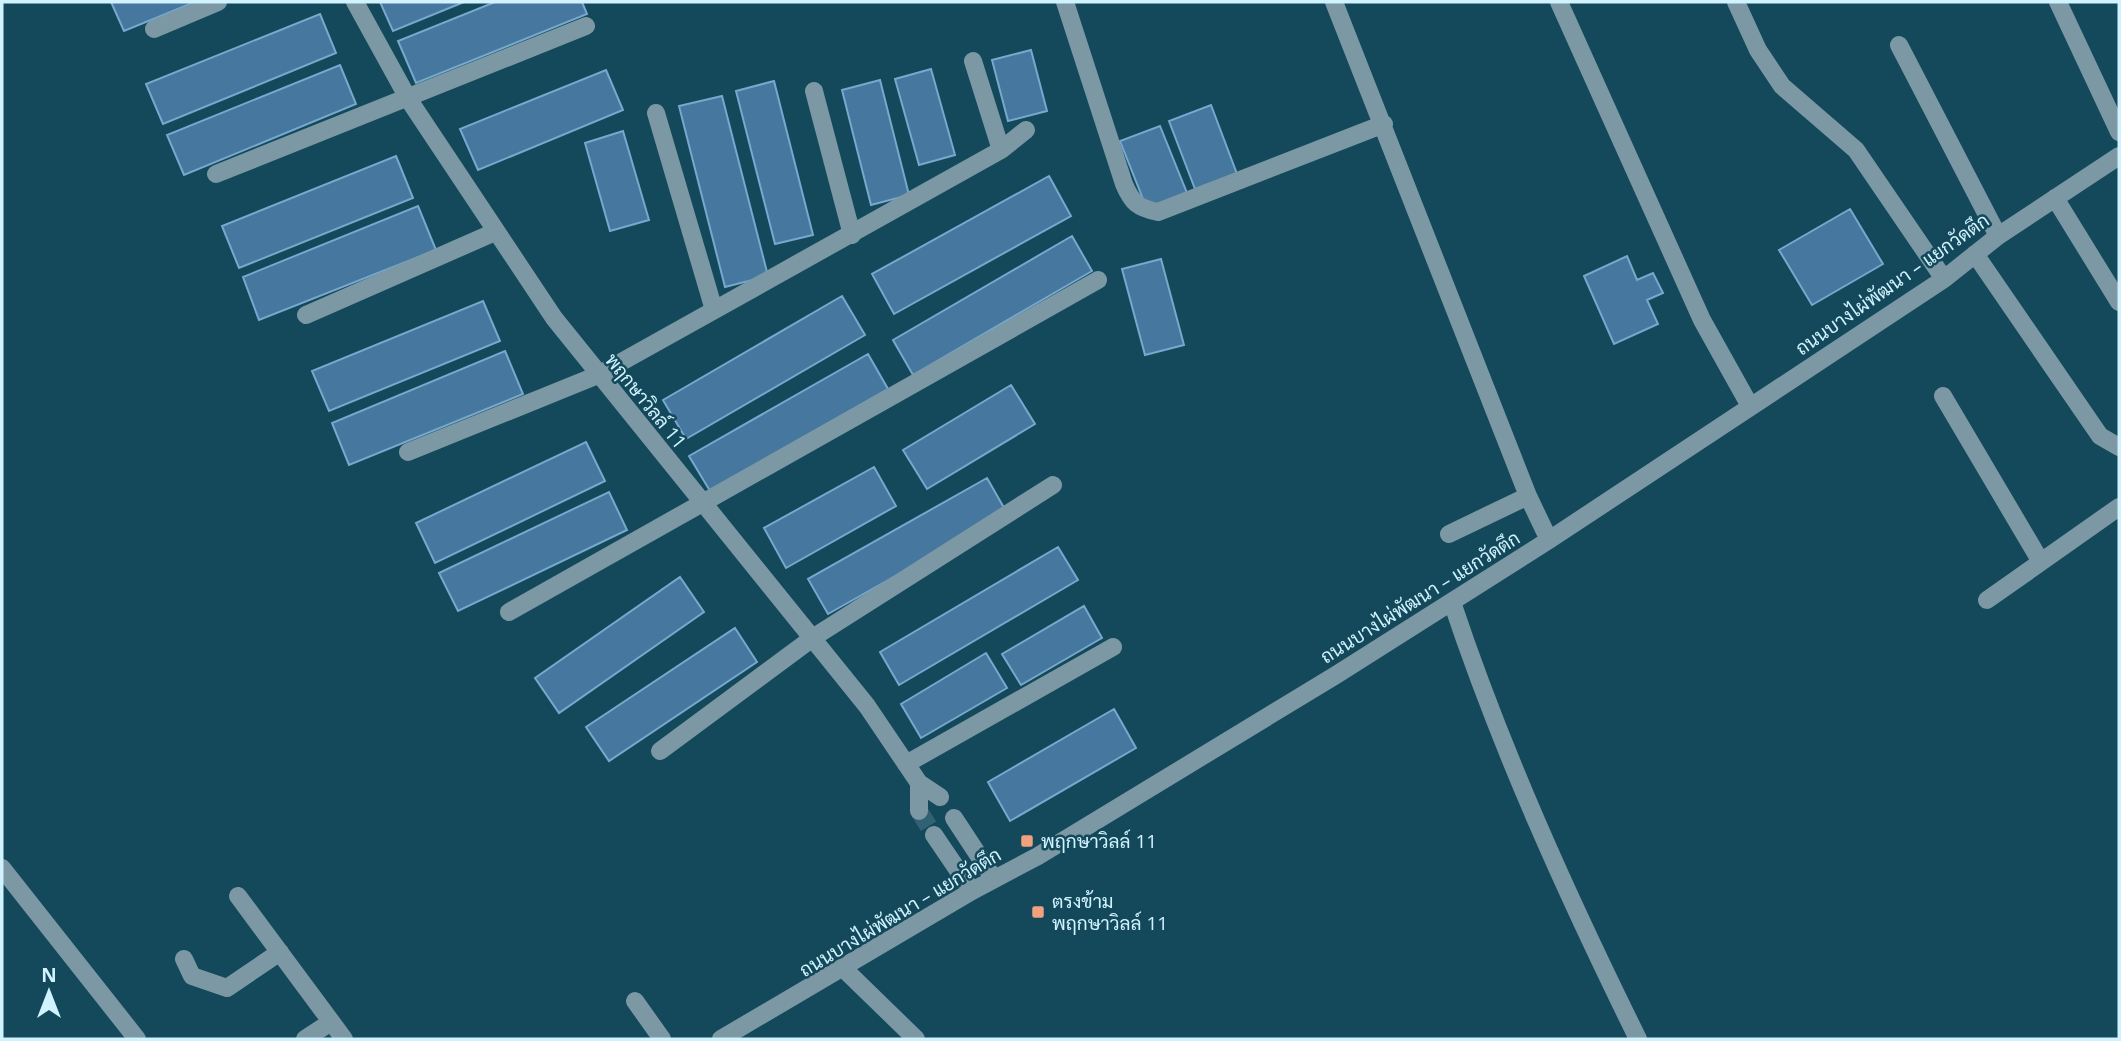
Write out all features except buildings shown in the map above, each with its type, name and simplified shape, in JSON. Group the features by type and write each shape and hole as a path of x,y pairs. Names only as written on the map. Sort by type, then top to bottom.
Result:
{"street":[{"path":"154,29 218,2"},
{"name":"พฤกษาวิลล์ 11","path":"355,2 409,100 495,232 598,375 701,504 814,636 919,783"},
{"path":"1065,2 1124,184 1132,202 1142,209 1158,212 1384,124"},
{"path":"1334,2 1528,496 1549,540"},
{"path":"1559,2 1702,320 1750,407"},
{"path":"1736,2 1758,50 1782,86 1826,121 1856,150 1944,279"},
{"path":"2058,2 2119,131"},
{"path":"216,174 409,100 586,26"},
{"path":"1899,45 1998,236"},
{"path":"974,61 1001,150"},
{"path":"814,91 852,235"},
{"path":"656,113 714,310"},
{"path":"408,452 598,375 1001,150 1026,130"},
{"name":"ถนนบางไผ่พัฒนา – แยกวัดตึก","path":"722,1039 844,970 972,891 1248,730 1549,540 1944,279 1998,236 2119,156"},
{"path":"2055,198 2119,302"},
{"path":"306,315 495,232"},
{"path":"1975,254 2100,436 2119,447"},
{"path":"509,612 1098,280"},
{"path":"1943,397 2040,562"},
{"path":"660,751 814,636 1053,485"},
{"path":"1449,534 1528,496"},
{"path":"1987,600 2119,507"},
{"path":"1452,601 1479,682 1507,753 1585,930 1639,1039"},
{"path":"906,764 1113,647"},
{"path":"919,783 940,797"},
{"path":"919,783 919,811"},
{"path":"954,818 994,879"},
{"path":"934,835 972,891"},
{"path":"2,868 137,1039"},
{"path":"238,895 344,1039"},
{"path":"184,959 192,976 227,988 280,952"},
{"path":"844,970 916,1039"},
{"path":"635,1001 662,1039"},
{"path":"305,1039 331,1022"}],"tunnel":[{"path":"919,811 934,835"}],"place":[{"name":"พฤกษาวิลล์ 11","path":"1027,841"},
{"name":"ตรงข้าม พฤกษาวิลล์ 11","path":"1038,912"}]}
